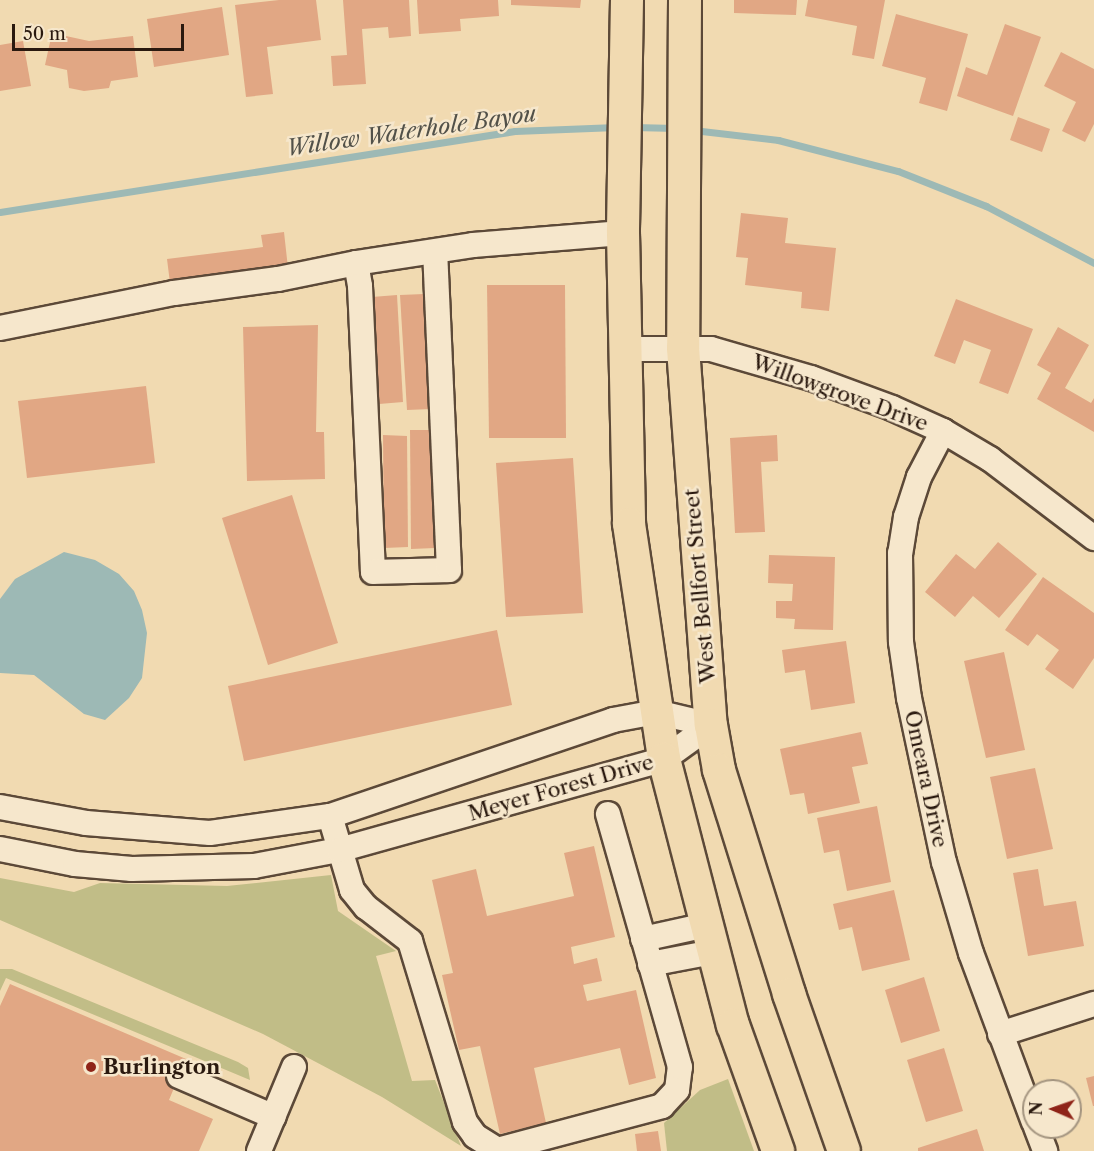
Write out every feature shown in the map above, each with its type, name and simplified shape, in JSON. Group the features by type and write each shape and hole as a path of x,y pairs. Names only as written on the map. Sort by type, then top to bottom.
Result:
{"main road":[{"path":"627,0 623,233 629,524 664,759 733,1025 778,1151"},
{"name":"West Bellfort Street","path":"685,0 683,348 711,725 719,770 789,994 844,1151"}],"street":[{"path":"0,328 174,293 278,279 356,263 435,252 623,233"},
{"path":"356,263 360,286 373,572 449,570 435,252"},
{"name":"Willowgrove Drive","path":"626,349 711,349 812,378 943,431 990,459 1094,538"},
{"name":"Omeara Drive","path":"943,431 919,477 906,517 900,553 901,642 909,698 944,862 1000,1034 1022,1091"},
{"name":"Meyer Forest Drive","path":"0,807 86,824 210,833 330,816 613,720 656,712 711,725"},
{"name":"Meyer Forest Drive","path":"0,849 75,864 188,870 254,866 339,850 664,759 711,725"},
{"path":"330,816 352,890 366,907 410,941 465,1122 474,1136 497,1150 662,1106 671,1100 677,1090 680,1067 608,814"},
{"path":"650,964 709,938"},
{"path":"643,939 709,938"},
{"path":"1000,1034 1094,1004"},
{"path":"259,1151 294,1067"},
{"path":"179,1076 274,1117"}],"shaded area":[{"path":"331,875 338,911 396,951 376,956 412,1081 435,1080 461,1146 382,1097 263,1034 0,920 0,878 74,892 100,883 227,886"},
{"path":"0,969 12,969 238,1062 248,1068 250,1080 6,978 0,991"},
{"path":"728,1079 754,1151 667,1151 664,1123 700,1090"}],"water":[{"path":"64,552 95,560 119,574 134,591 142,610 147,633 142,678 129,698 105,720 84,714 34,675 0,673 0,599 15,579"}],"building":[{"path":"279,0 316,0 321,40 267,47 273,94 246,97 235,5"},
{"path":"343,0 409,0 411,36 389,38 388,27 362,29 366,84 333,86 331,56 347,55"},
{"path":"417,0 498,0 499,16 460,19 461,31 419,34"},
{"path":"511,0 581,0 580,8 511,5"},
{"path":"734,0 797,0 796,15 734,13"},
{"path":"808,0 885,0 874,59 852,55 857,26 805,16"},
{"path":"222,7 229,55 154,67 147,19"},
{"path":"896,14 968,34 947,111 919,103 926,78 882,66"},
{"path":"1005,24 1041,37 1013,116 957,96 966,67 987,75"},
{"path":"52,33 89,41 133,36 138,77 111,81 109,88 84,91 69,88 67,70 45,65"},
{"path":"23,41 31,86 0,91 0,45"},
{"path":"1061,52 1094,69 1094,124 1085,142 1062,131 1076,102 1044,86"},
{"path":"1018,117 1050,129 1042,152 1010,140"},
{"path":"741,213 788,218 785,243 836,248 829,311 801,308 802,292 745,285 748,258 736,257"},
{"path":"284,232 288,268 170,283 167,259 263,247 261,235"},
{"path":"487,285 565,285 566,438 489,438"},
{"path":"424,294 431,409 407,410 400,295"},
{"path":"397,295 403,402 379,404 372,297"},
{"path":"956,299 1033,329 1008,394 979,383 991,350 964,340 955,364 934,356"},
{"path":"318,325 316,432 324,432 325,479 247,481 243,327"},
{"path":"1058,327 1089,345 1065,388 1091,403 1094,398 1094,432 1037,399 1051,373 1037,365"},
{"path":"146,386 155,463 27,478 18,401"},
{"path":"410,430 434,430 435,548 411,549"},
{"path":"383,435 407,436 408,547 384,548"},
{"path":"777,435 778,461 761,462 765,532 735,533 730,438"},
{"path":"573,458 583,613 506,617 496,463"},
{"path":"292,495 338,643 268,665 222,518"},
{"path":"998,542 1037,574 999,618 973,596 955,617 925,592 956,554 975,569"},
{"path":"769,555 835,557 833,630 794,629 795,619 776,618 776,601 792,601 793,584 768,583"},
{"path":"1043,577 1094,613 1094,658 1073,689 1045,669 1059,650 1037,634 1028,646 1005,630"},
{"path":"497,630 512,705 244,761 228,686"},
{"path":"846,641 855,703 811,710 805,670 785,673 782,650"},
{"path":"1004,652 1025,750 986,758 964,661"},
{"path":"861,732 868,764 852,767 860,803 808,814 804,793 790,795 780,749"},
{"path":"1035,768 1053,849 1007,859 990,777"},
{"path":"877,806 891,882 847,891 839,850 824,853 817,818"},
{"path":"594,846 615,937 571,947 574,964 597,958 602,981 583,985 587,1001 636,990 656,1078 629,1085 620,1048 534,1068 546,1123 500,1134 480,1046 459,1050 442,975 453,973 432,880 476,869 487,916 574,896 564,853"},
{"path":"1038,869 1044,906 1076,901 1084,946 1028,956 1013,873"},
{"path":"894,890 910,960 862,971 852,927 839,930 833,904"},
{"path":"924,977 940,1031 901,1043 885,990"},
{"name":"Burlington","path":"10,984 186,1059 169,1100 213,1119 199,1151 0,1151 0,1006"},
{"path":"944,1048 963,1111 926,1122 907,1060"},
{"path":"1094,1076 1094,1106 1093,1106 1086,1078"},
{"path":"977,1129 984,1151 918,1151 918,1148"},
{"path":"658,1131 661,1151 637,1151 635,1134"}],"waterway":[{"name":"Willow Waterhole Bayou","path":"0,212 515,131 616,127"},
{"name":"Willow Waterhole Bayou","path":"633,127 676,128"},
{"name":"Willow Waterhole Bayou","path":"693,130 778,140 898,171 986,206 1094,263"}],"place":[{"name":"Burlington","path":"91,1067"}]}
